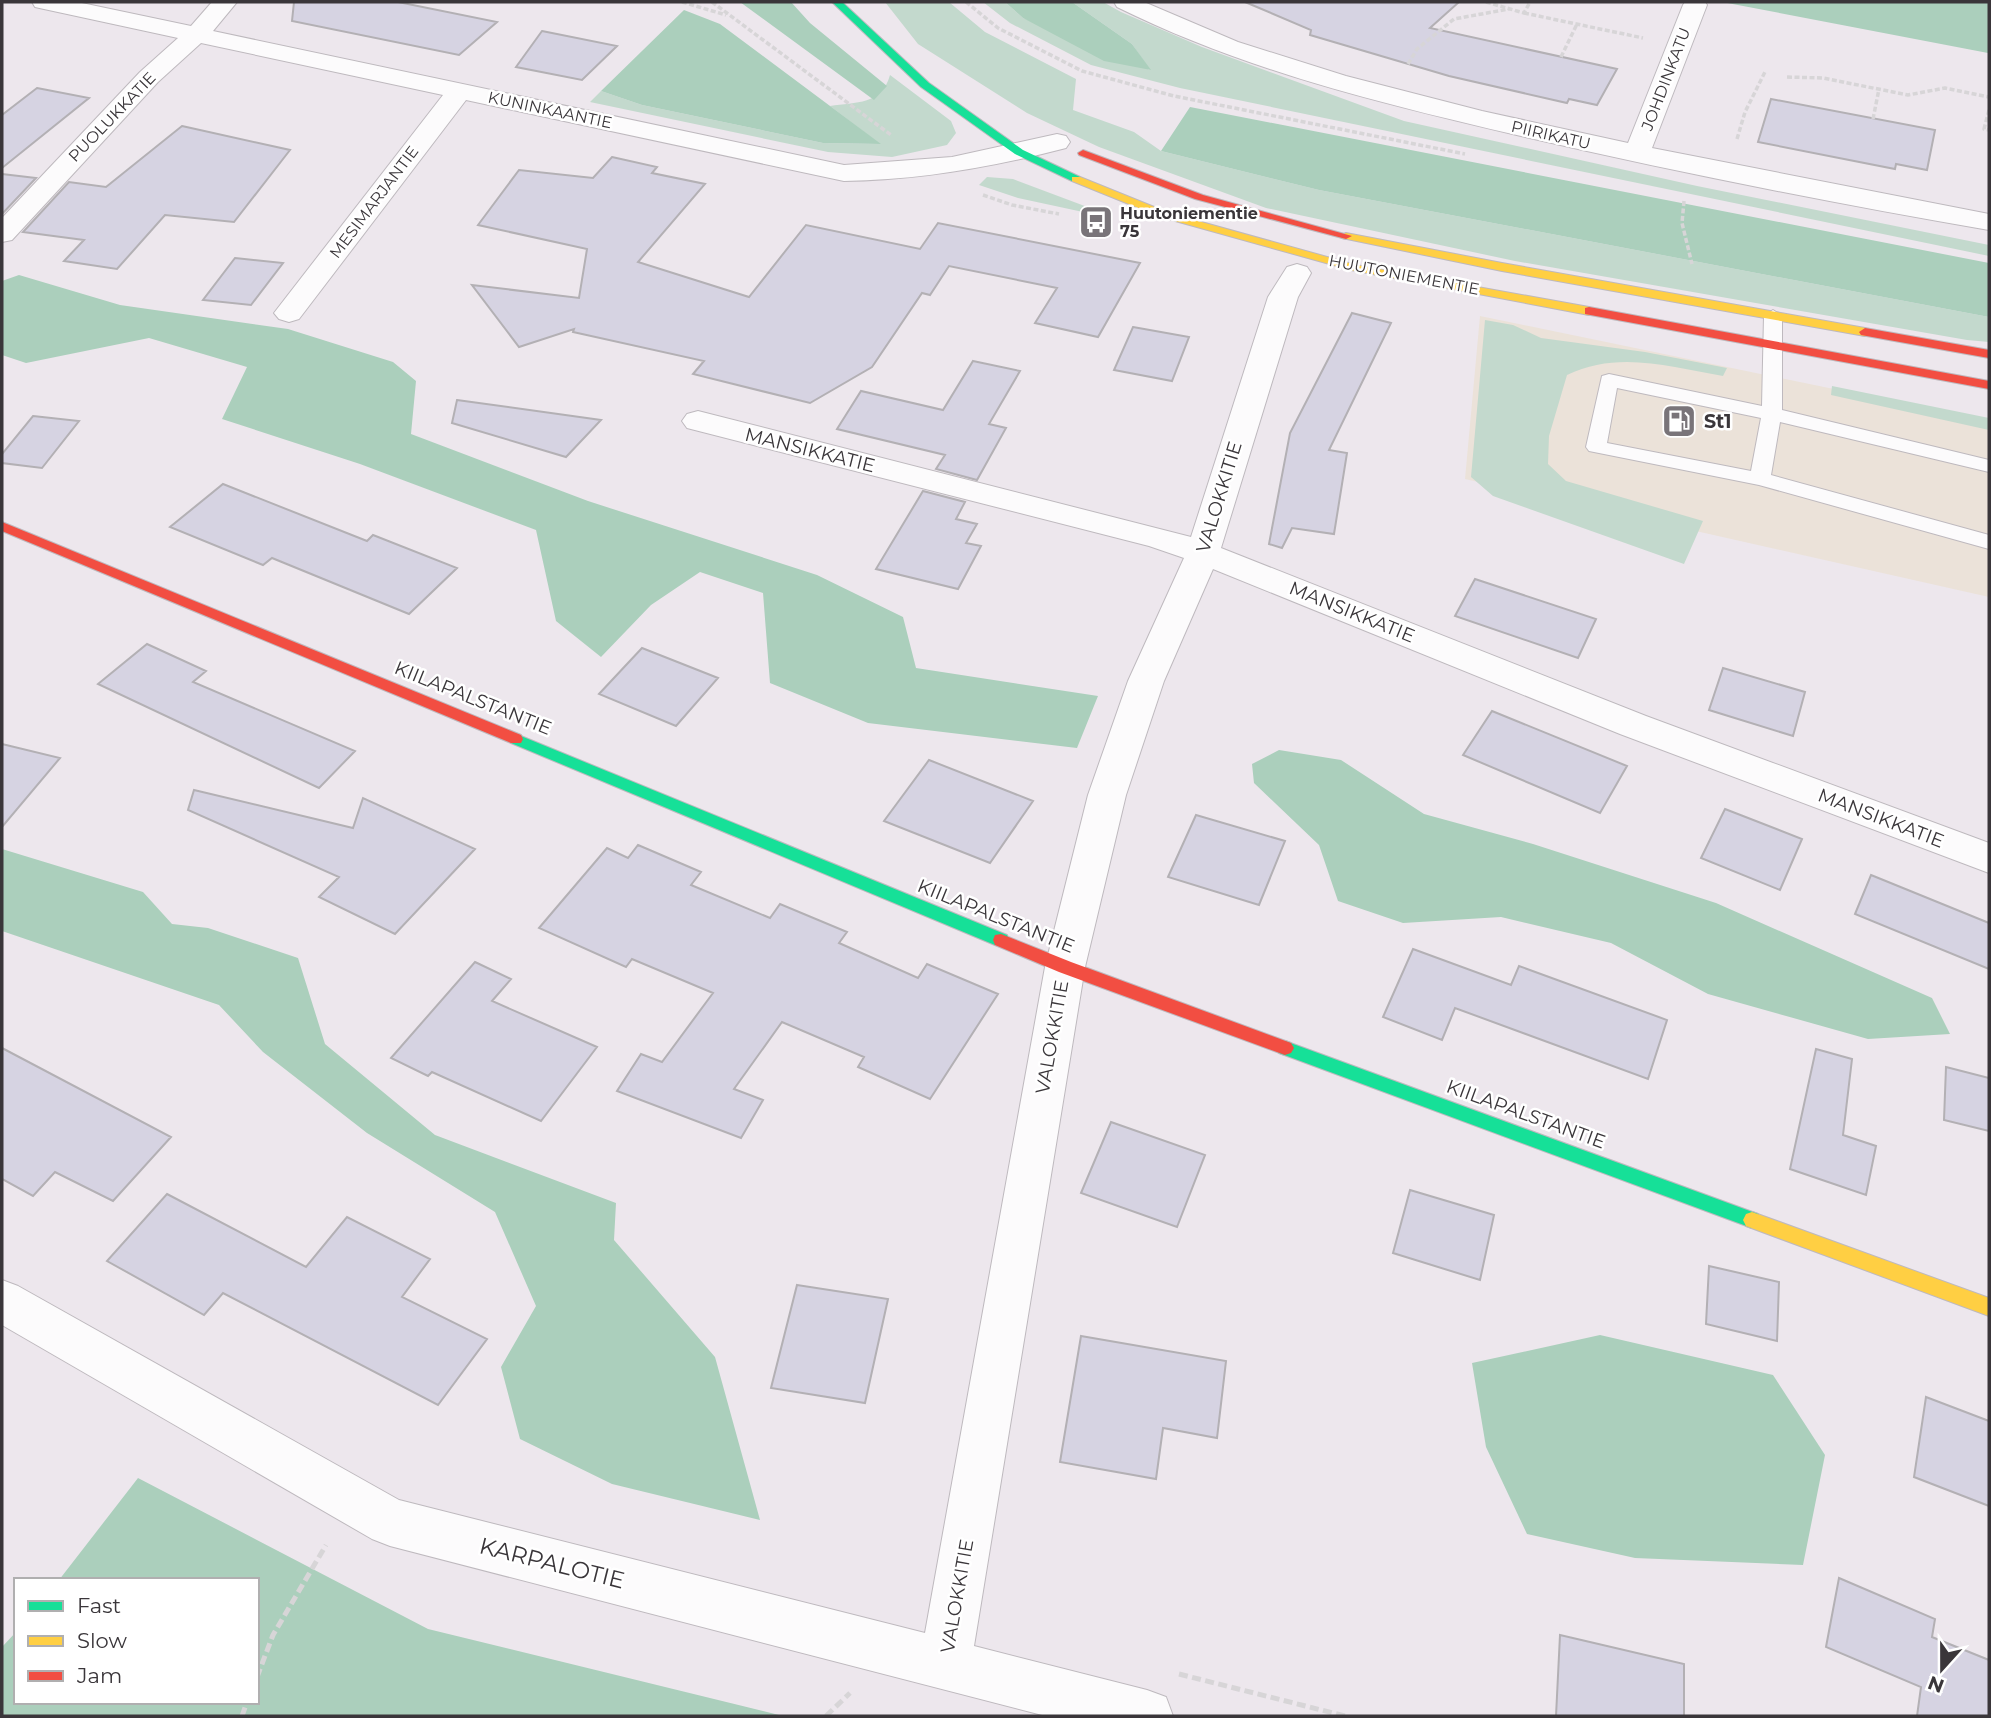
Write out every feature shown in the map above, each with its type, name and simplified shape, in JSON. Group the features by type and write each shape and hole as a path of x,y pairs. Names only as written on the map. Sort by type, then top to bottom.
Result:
{"main road":[{"name":"HUUTONIEMENTIE","path":"836,2 925,85 1019,152 1092,187 1165,215 1355,268 1989,385"},
{"name":"HUUTONIEMENTIE","path":"870,34 942,77"},
{"name":"HUUTONIEMENTIE","path":"1046,136 1118,169 1262,215 1403,249 1989,354"},
{"name":"KIILAPALSTANTIE","path":"2,526 1065,967 1989,1307"}],"street":[{"name":"KUNINKAANTIE","path":"44,2 845,173 895,173 937,169 1019,152 1046,136"},
{"name":"PUOLUKKATIE","path":"2,234 149,77 197,33 225,2"},
{"name":"PIIRIKATU","path":"1126,2 1235,50 1335,81 1453,112 1637,153 1989,222"},
{"name":"JOHDINKATU","path":"1637,153 1695,5"},
{"name":"MESIMARJANTIE","path":"289,313 459,90"},
{"name":"VALOKKITIE","path":"945,1665 1065,967 1107,794 1146,681 1203,553 1283,298 1297,273"},
{"name":"MANSIKKATIE","path":"698,421 1159,538 1203,553 1633,725 1989,858"},
{"name":"KARPALOTIE","path":"2,1301 390,1521 1147,1716"}],"lane":[{"path":"1760,479 1772,414 1770,358 1774,344 1773,316"},
{"path":"1989,466 1772,414 1609,380 1597,447 1760,479 1989,542"}],"path":[{"path":"682,2 730,16 712,2"},
{"path":"1486,2 1524,13 1679,45"},
{"path":"1524,13 1530,2"},
{"path":"1405,68 1417,49 1454,19 1509,9"},
{"path":"1561,57 1577,24"},
{"path":"1736,143 1745,112 1765,72"},
{"path":"1787,77 1823,78 1908,94 1945,88 1989,97"},
{"path":"1873,119 1879,89"},
{"path":"1989,110 1984,129 1989,130"},
{"path":"1685,198 1682,223 1701,302"},
{"path":"259,1672 273,1635 352,1500"},
{"path":"1167,1671 1345,1716"},
{"path":"826,1716 853,1690"}],"shaded area":[{"path":"1480,316 1989,421 1989,597 1465,479"}],"green space":[{"path":"740,2 791,2 810,23 887,86 874,100"},
{"path":"885,2 949,2 985,32 1076,79 1073,110 1134,132 1161,151 1319,190 1989,317 1989,342 1515,261 1266,208 1099,147 1027,113 918,44"},
{"path":"983,2 1005,2 1023,18 1150,70 1132,44 1072,2 1103,2 1202,47 1404,121 1697,186 1989,245 1989,256 1180,88 1091,65 1010,23"},
{"path":"1005,2 1072,2 1132,44 1151,70 1104,61 1023,18"},
{"path":"1722,2 1989,2 1989,53 1988,53"},
{"path":"684,10 720,24 881,144 823,143 642,105 601,91"},
{"path":"890,75 951,121 956,133 947,145 892,157 828,152 590,102 601,91 642,105 823,143 880,144 830,106 874,97 881,92"},
{"path":"1190,107 1989,263 1989,317 1319,190 1161,151"},
{"path":"987,177 1013,179 1090,208 1083,212 1018,198 979,185"},
{"path":"19,275 120,305 288,329 393,362 416,381 411,434 588,501 817,575 903,617 916,668 1098,696 1077,748 868,723 770,683 763,593 700,572 651,605 601,657 556,621 536,530 360,464 222,419 247,367 149,338 26,363 2,355 2,281"},
{"path":"1485,320 1513,325 1541,338 1645,352 1727,368 1723,376 1645,363 1606,363 1586,367 1567,375 1549,436 1548,464 1566,481 1703,521 1684,564 1493,496 1471,477"},
{"path":"1832,386 1989,418 1989,430 1831,395"},
{"path":"1279,750 1341,760 1424,814 1533,844 1716,903 1932,998 1950,1034 1868,1039 1708,994 1611,943 1501,917 1403,923 1338,901 1319,845 1254,783 1252,764"},
{"path":"2,849 143,892 172,924 208,928 298,958 325,1044 435,1135 616,1203 614,1240 715,1357 760,1520 612,1484 520,1439 501,1367 536,1306 495,1212 367,1133 263,1052 219,1005 2,931"},
{"path":"1600,1335 1773,1375 1825,1455 1803,1565 1635,1558 1527,1534 1486,1447 1472,1363"},
{"path":"138,1478 428,1629 783,1716 2,1716 2,1647 14,1634 14,1704 259,1704 259,1578 61,1578"}],"building":[{"path":"294,2 398,2 497,22 459,55 292,21"},
{"path":"1245,2 1459,2 1430,28 1617,69 1597,105 1569,99 1567,103 1449,76 1310,35 1311,30"},
{"path":"542,31 617,46 582,80 516,67"},
{"path":"37,88 89,98 2,168 2,115"},
{"path":"1771,99 1935,130 1927,170 1896,164 1895,169 1758,142"},
{"path":"182,126 290,150 234,222 165,215 117,269 64,261 84,240 23,232 69,182 106,187"},
{"path":"612,157 657,167 652,173 705,184 638,262 749,297 806,225 920,249 938,223 1140,263 1098,337 1035,323 1057,288 949,266 930,295 922,293 872,367 810,403 693,374 704,361 573,332 574,329 519,347 472,285 579,298 587,249 478,225 519,170 593,178"},
{"path":"2,174 36,178 2,214"},
{"path":"235,258 283,263 251,305 203,300"},
{"path":"1352,313 1391,323 1329,450 1347,453 1334,534 1292,528 1282,548 1269,544 1290,433"},
{"path":"1133,327 1189,337 1172,381 1114,370"},
{"path":"973,361 1020,371 989,424 1006,428 977,480 936,469 945,455 837,429 861,391 943,410"},
{"path":"457,400 601,420 566,457 452,423"},
{"path":"33,416 79,421 42,468 2,463 2,454"},
{"path":"223,484 367,541 373,535 457,568 409,614 272,558 263,565 170,527"},
{"path":"923,491 965,502 956,519 977,524 966,543 981,546 958,589 876,569"},
{"path":"1475,579 1596,619 1578,658 1455,616"},
{"path":"147,644 206,671 193,682 355,751 319,788 98,684"},
{"path":"642,648 718,678 676,726 599,694"},
{"path":"1723,668 1805,692 1793,736 1709,710"},
{"path":"1492,711 1627,766 1600,813 1463,755"},
{"path":"2,744 60,758 2,827"},
{"path":"929,760 1033,801 990,863 884,821"},
{"path":"194,790 353,828 363,798 475,849 395,934 319,897 339,877 188,810"},
{"path":"1725,809 1802,839 1780,890 1701,858"},
{"path":"1196,815 1285,841 1259,905 1168,877"},
{"path":"638,845 701,872 691,885 770,918 780,904 847,932 839,943 918,978 927,964 998,994 930,1099 858,1067 864,1057 782,1022 734,1089 763,1100 741,1138 617,1091 641,1054 662,1062 713,993 632,959 626,967 539,928 607,848 628,858"},
{"path":"1871,875 1989,923 1989,969 1855,914"},
{"path":"1413,949 1511,985 1519,966 1667,1020 1648,1079 1455,1008 1442,1040 1383,1017"},
{"path":"475,962 511,979 492,1001 597,1047 541,1121 432,1072 428,1076 391,1058"},
{"path":"2,1048 171,1137 113,1201 55,1172 33,1196 2,1179"},
{"path":"1816,1049 1852,1059 1843,1135 1876,1146 1866,1195 1790,1169"},
{"path":"1946,1067 1989,1078 1989,1131 1944,1120"},
{"path":"1111,1122 1205,1155 1177,1227 1081,1193"},
{"path":"1410,1190 1494,1215 1480,1280 1393,1253"},
{"path":"167,1194 306,1267 347,1217 430,1259 402,1297 487,1339 438,1405 223,1293 204,1315 107,1261"},
{"path":"1709,1266 1779,1282 1777,1341 1706,1324"},
{"path":"797,1285 888,1299 865,1403 771,1388"},
{"path":"1081,1336 1226,1361 1217,1438 1163,1428 1156,1479 1060,1462"},
{"path":"1926,1397 1989,1421 1989,1506 1914,1477"},
{"path":"1839,1578 1935,1619 1932,1637 1989,1660 1989,1716 1917,1716 1921,1687 1826,1647"},
{"path":"1560,1635 1684,1664 1684,1716 1556,1716"}],"traffic: fast":[{"path":"837,2 925,85 1019,152 1076,179"},
{"path":"516,739 1001,940"},
{"path":"1285,1048 1752,1220"}],"traffic: slow":[{"path":"1076,179 1165,215 1355,268 1589,311"},
{"path":"1346,236 1502,267 1865,332"},
{"path":"1752,1220 1989,1307"}],"traffic: jam":[{"path":"1083,153 1199,197 1346,236"},
{"path":"1589,311 1989,385"},
{"path":"1865,332 1989,354"},
{"path":"2,526 516,739"},
{"path":"1001,940 1065,967 1285,1048"}],"place":[{"name":"Huutoniementie 75","path":"1096,222"},
{"name":"St1","path":"1679,421"}]}
